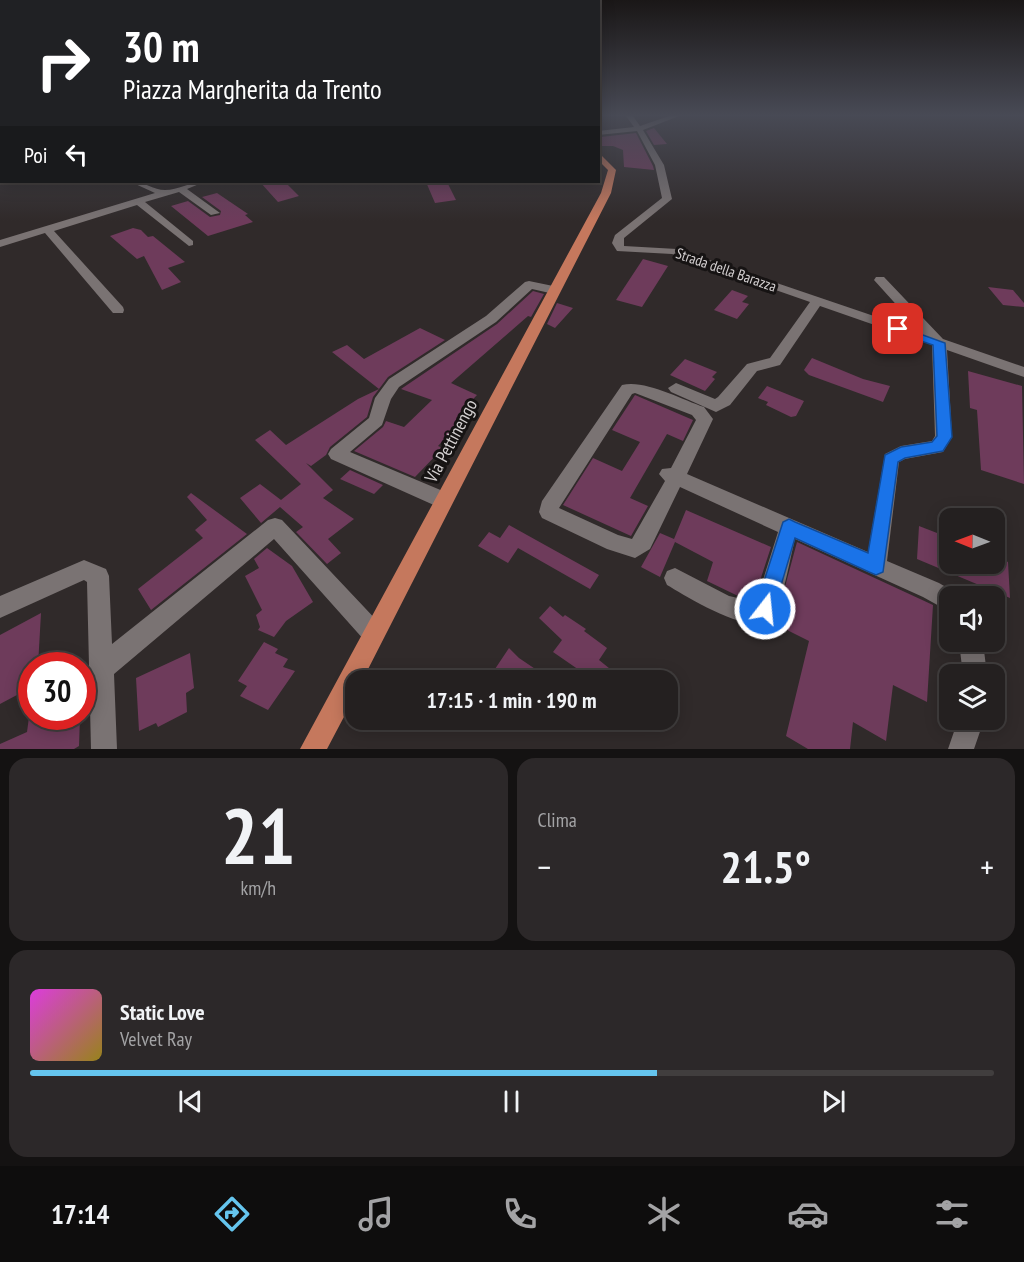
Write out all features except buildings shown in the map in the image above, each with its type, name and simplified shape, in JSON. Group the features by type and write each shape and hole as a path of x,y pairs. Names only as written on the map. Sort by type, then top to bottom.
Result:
{"main road":[{"name":"Via Pettinengo","path":"313,749 606,194 612,170 600,156"}],"street":[{"name":"Strada della Barazza","path":"654,151 663,170 667,199 619,237 618,246 621,249 673,251 1024,372"},
{"path":"138,183 163,193"},
{"path":"0,244 197,183"},
{"path":"180,188 215,213"},
{"path":"138,201 189,243"},
{"path":"47,229 118,310"},
{"path":"876,566 891,459 901,453 937,447 944,437 939,343 880,280"},
{"path":"443,500 337,454 376,421 383,398 394,383 490,319 529,285 554,290"},
{"path":"675,388 716,406 724,401 752,367 775,362 817,301"},
{"path":"636,388 698,411 705,419 672,475 643,543 635,549 614,543 549,512 549,507 627,389 636,388"},
{"path":"672,475 939,596"},
{"path":"103,667 275,526 373,633"},
{"path":"675,578 701,594 735,607 760,613 765,609 789,527"},
{"path":"0,607 84,570 98,576 103,667 104,749"},
{"path":"961,749 968,730"}],"route":[{"path":"765,609 789,527 876,566 891,459 901,453 937,447 944,437 939,343 898,329"}]}
